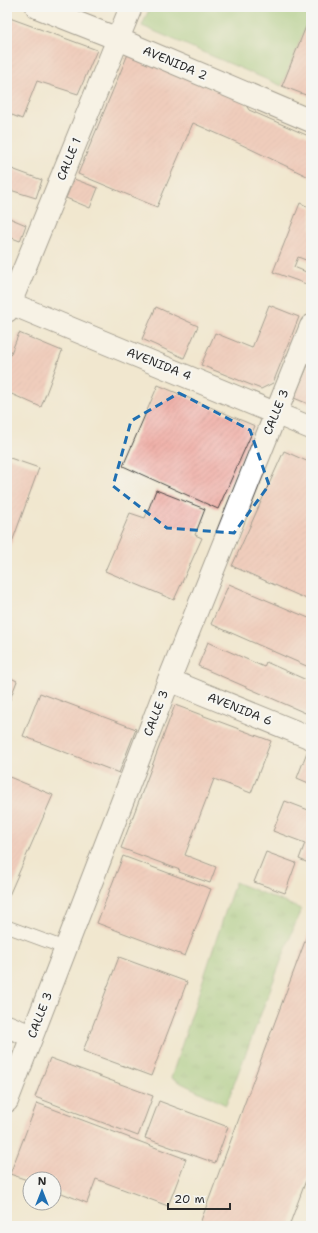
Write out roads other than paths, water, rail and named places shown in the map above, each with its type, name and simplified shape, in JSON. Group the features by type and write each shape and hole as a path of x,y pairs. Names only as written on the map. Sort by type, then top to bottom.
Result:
{"street":[{"name":"AVENIDA 2","path":"38,7 118,39 311,121"},
{"name":"CALLE 1","path":"8,305 131,7"},
{"name":"AVENIDA 4","path":"8,305 311,428"},
{"name":"CALLE 3","path":"7,1102 31,1036 169,680 311,326"},
{"name":"AVENIDA 6","path":"169,680 311,738"},
{"path":"7,1026 31,1036"}],"lane":[{"path":"7,928 65,948"}]}
